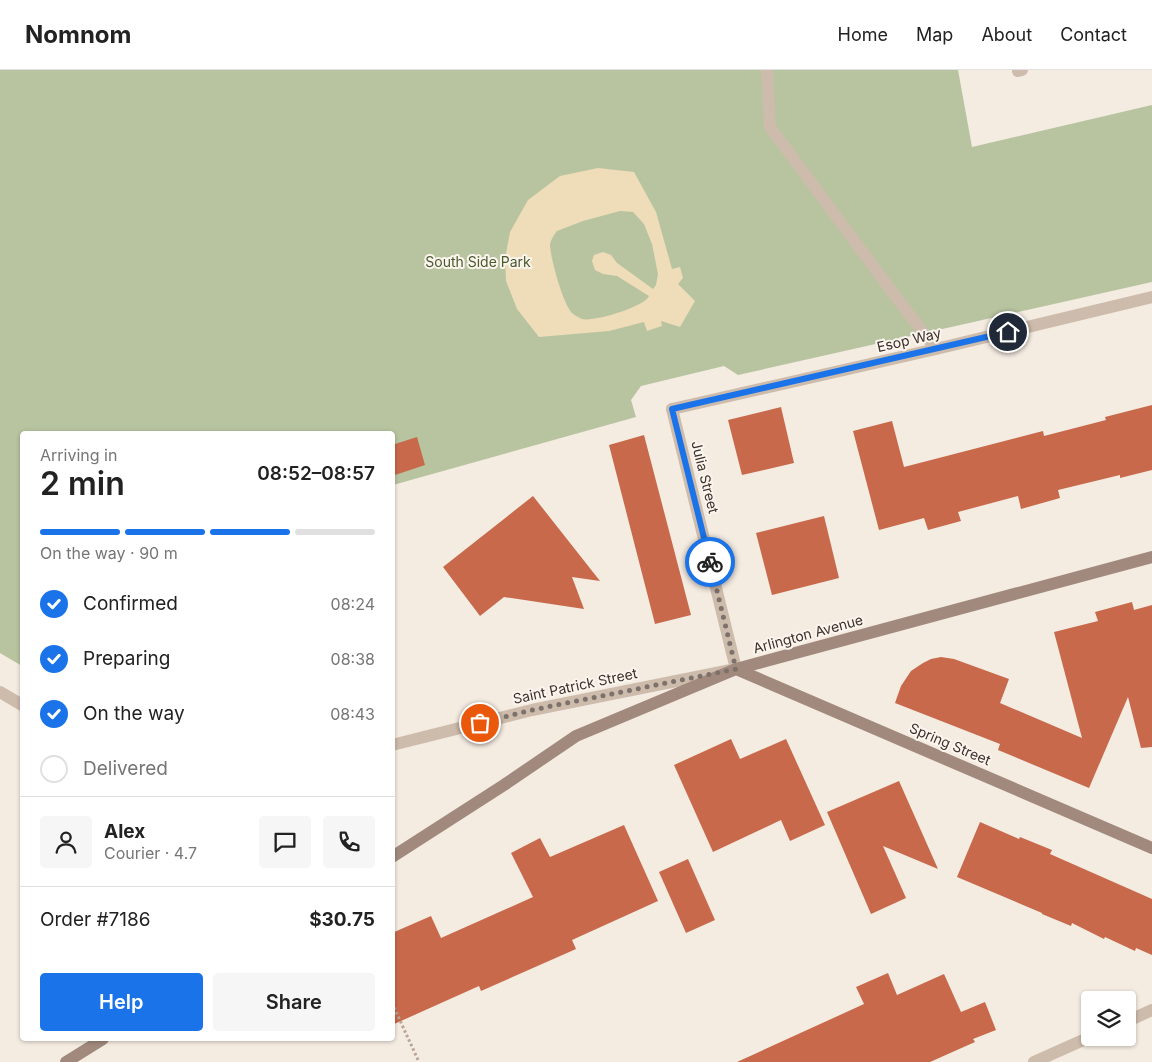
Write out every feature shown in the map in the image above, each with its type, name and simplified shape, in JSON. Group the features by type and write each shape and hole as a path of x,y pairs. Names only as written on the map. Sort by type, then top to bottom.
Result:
{"street":[{"path":"767,70 770,127 936,349"},
{"name":"Esop Way","path":"672,409 1152,298"},
{"name":"Julia Street","path":"672,409 736,669"},
{"name":"Arlington Avenue","path":"395,855 576,736 736,669 1152,557"},
{"name":"Saint Patrick Street","path":"395,744 532,710 736,669"},
{"name":"Spring Street","path":"736,669 1152,848"},
{"path":"0,692 20,704"},
{"path":"1136,1017 1152,1010"},
{"path":"66,1062 100,1041"},
{"path":"1034,1062 1081,1041"}],"path":[{"path":"395,1010 419,1062"}],"green space":[{"name":"South Side Park","path":"0,70 958,70 972,147 1152,105 1152,282 738,375 724,366 641,386 631,400 636,417 395,484 395,431 20,431 20,665 0,653"}],"sand":[{"path":"598,168 634,172 656,212 672,269 680,267 683,278 678,284 695,301 680,327 661,321 662,326 647,331 644,322 609,331 539,337 517,309 506,281 505,259 510,232 528,200 560,176","holes":["620,211 633,212 644,224 652,244 658,274 656,285 653,289 617,263 611,255 603,252 594,255 592,261 595,270 603,274 617,276 649,296 638,305 618,313 582,319 568,308 561,291 551,250 550,244 552,239 557,231 583,221"]}],"building":[{"path":"1152,405 1152,470 1120,478 1120,475 1058,490 1060,498 1021,509 1018,496 958,512 961,521 928,530 924,518 879,530 853,431 892,421 904,467 1043,431 1044,436 1106,420 1105,417"},
{"path":"781,407 794,463 742,475 728,420"},
{"path":"644,435 691,615 655,624 609,445"},
{"path":"417,437 425,465 395,475 395,444"},
{"path":"533,496 600,581 572,577 584,609 504,597 480,616 443,567"},
{"path":"824,516 839,578 772,595 756,533"},
{"path":"1132,602 1134,610 1152,605 1152,747 1141,748 1128,697 1089,788 998,750 1000,744 895,703 901,686 911,671 931,659 941,657 954,659 1009,679 1000,703 1082,738 1054,632 1098,621 1095,612"},
{"path":"731,739 740,759 786,739 825,825 790,841 781,820 713,852 674,765"},
{"path":"899,781 938,869 883,846 906,898 871,914 827,812"},
{"path":"980,822 1019,839 1020,837 1052,850 1050,854 1152,899 1152,955 1136,948 1135,951 1105,937 1104,939 1072,923 1071,926 957,877"},
{"path":"624,825 658,901 572,940 576,949 481,991 479,986 395,1024 395,932 431,916 441,938 533,897 511,853 540,838 550,857"},
{"path":"688,859 715,920 686,933 659,872"},
{"path":"888,973 897,995 944,974 961,1012 985,1002 996,1030 973,1039 975,1042 930,1062 737,1062 864,1004 856,987"}],"way so far":[{"path":"480,723 532,710 736,669 710,562"}],"route":[{"path":"710,562 672,409 1008,332"}]}
